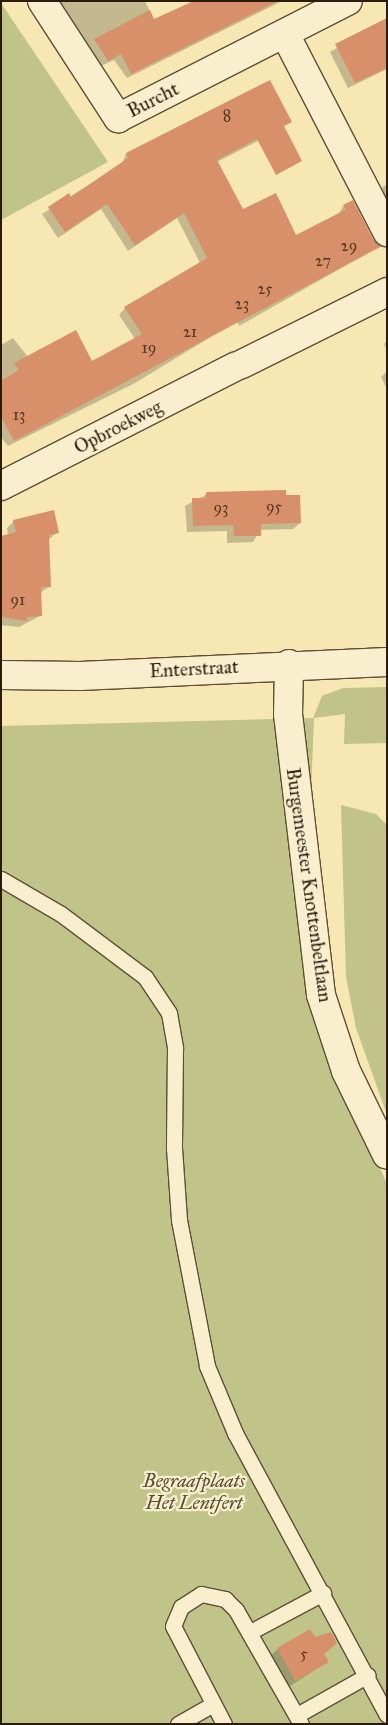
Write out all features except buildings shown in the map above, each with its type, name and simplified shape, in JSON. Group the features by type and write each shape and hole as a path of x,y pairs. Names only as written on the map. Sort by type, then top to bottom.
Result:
{"street":[{"name":"Burcht","path":"42,1 118,118 348,1"},
{"path":"285,34 387,232"},
{"name":"Opbroekweg","path":"1,486 387,292"},
{"name":"Enterstraat","path":"1,675 80,676 289,664 387,662"},
{"name":"Burgemeester Knottenbeltlaan","path":"289,664 288,714 321,995 346,1071 387,1155"}],"lane":[{"path":"1,879 60,914 146,977 169,1012 175,1048 174,1148 179,1220 207,1366 235,1433 368,1675 387,1715"},
{"path":"250,1632 323,1593"},
{"path":"224,1724 178,1639 176,1615 191,1599 213,1594 231,1604 250,1632 299,1720 368,1675"},
{"path":"178,1724 213,1704"}],"green space":[{"path":"1,3 108,162 1,220"},
{"name":"Begraafplaats Het Lentfert","path":"387,687 387,743 344,744 345,714 314,718 308,868 357,1115 387,1184 387,1724 1,1724 1,726 313,718 322,696 343,688"},
{"path":"341,805 376,814 387,825 387,1115 356,1028 346,977"}]}
